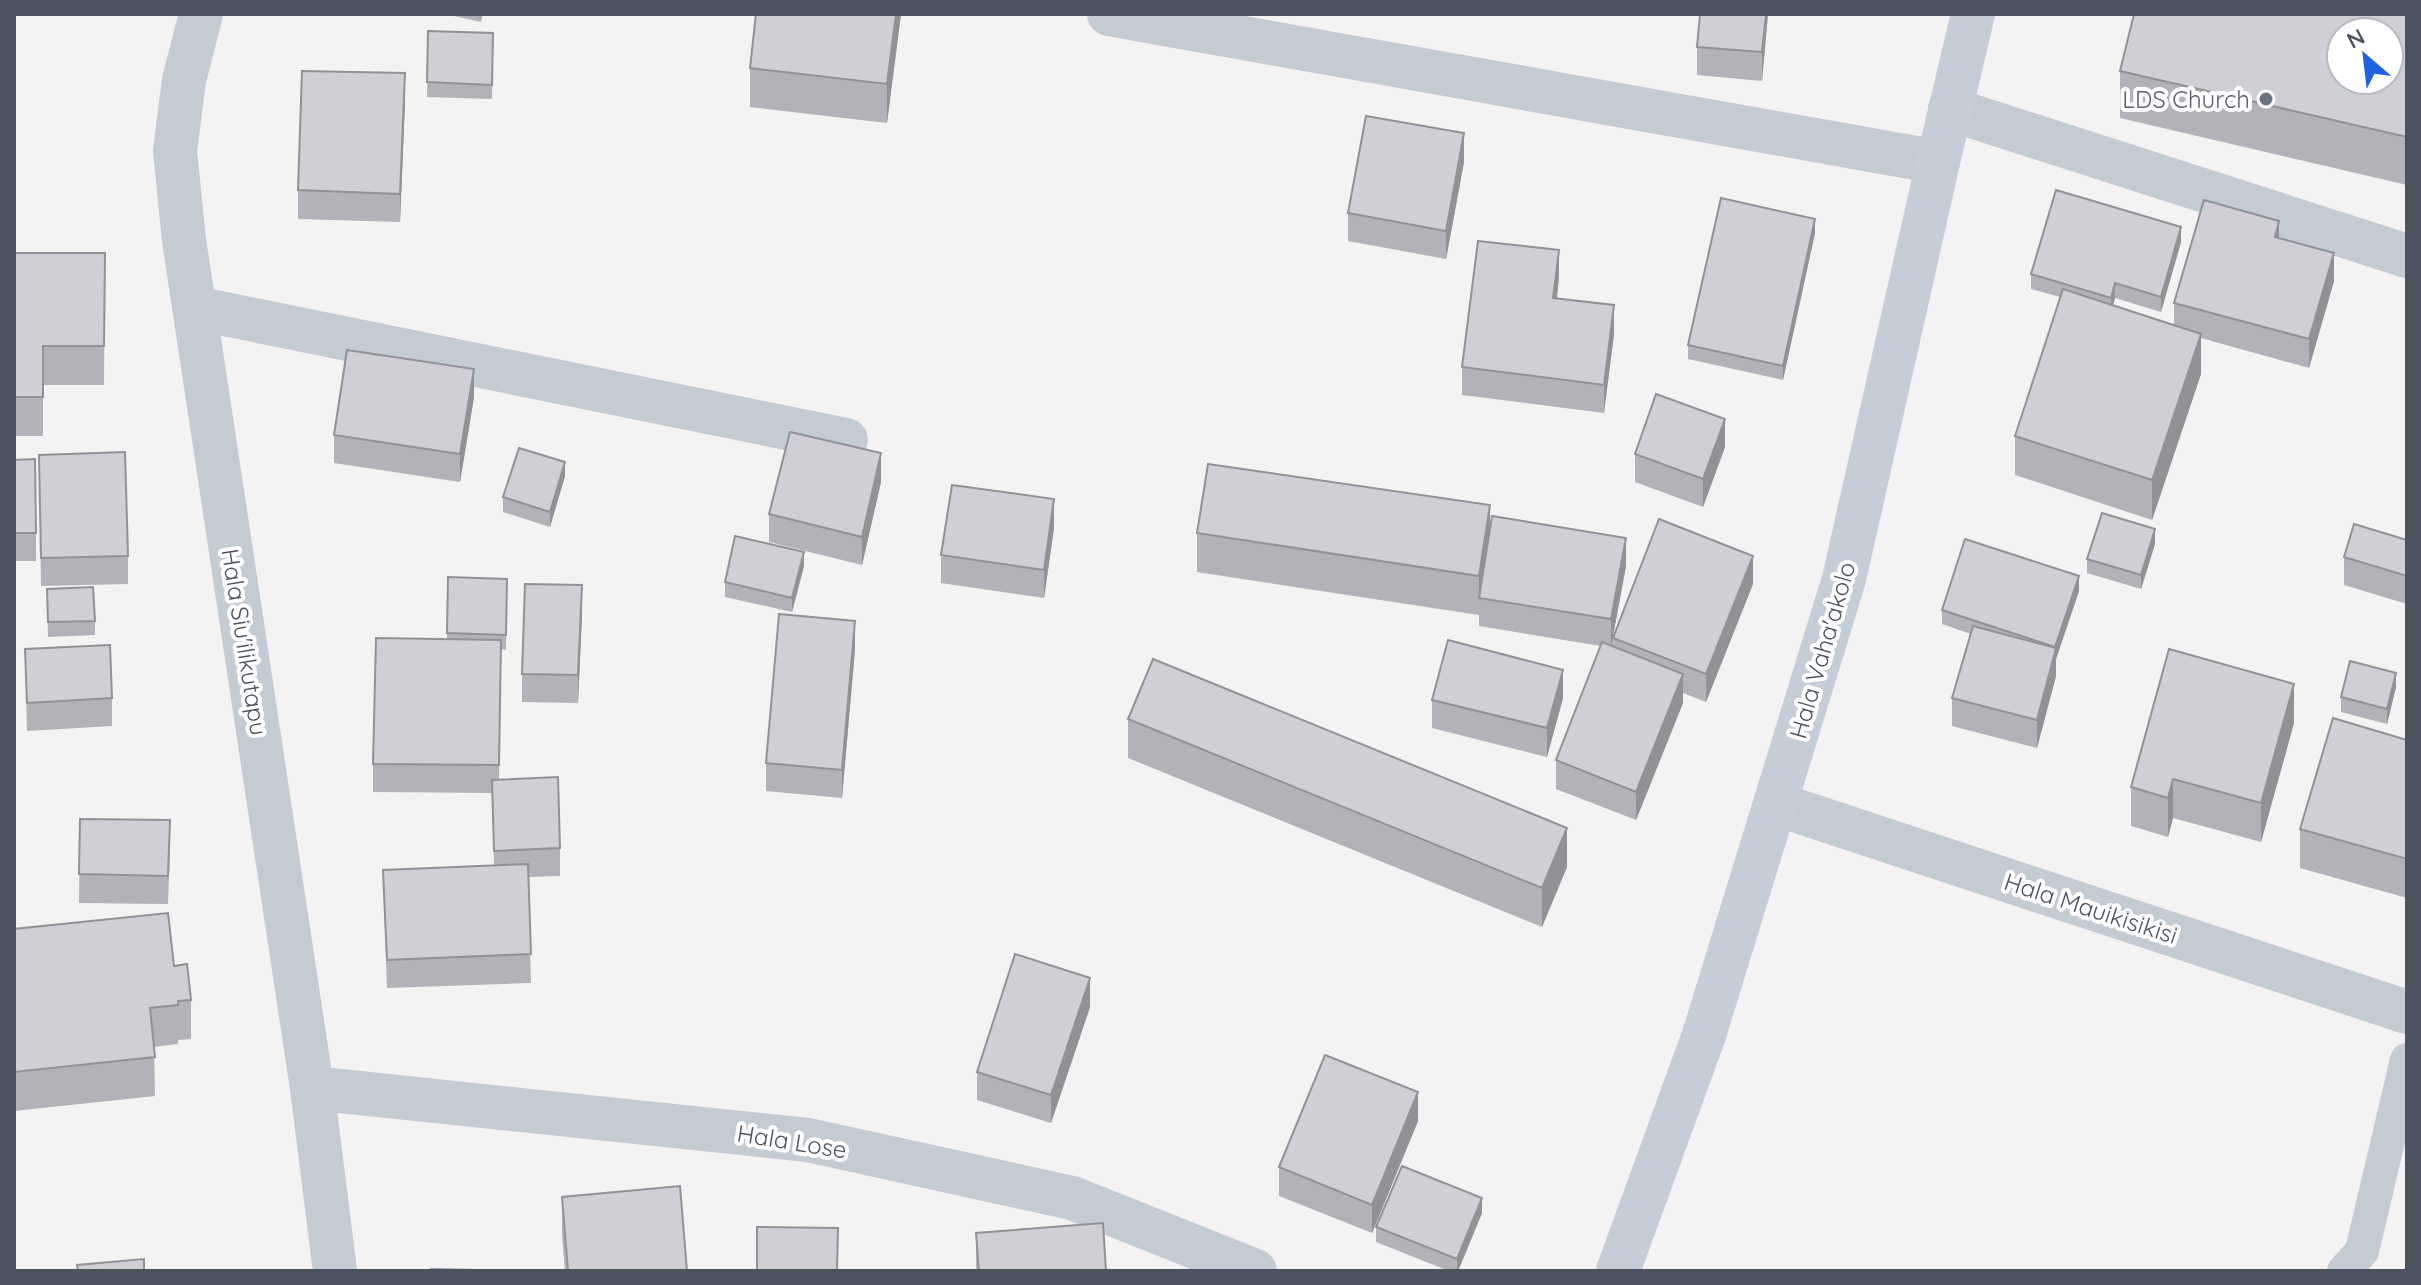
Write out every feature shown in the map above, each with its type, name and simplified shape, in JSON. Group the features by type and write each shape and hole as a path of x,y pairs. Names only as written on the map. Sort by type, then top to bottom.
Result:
{"main road":[{"name":"Hala Vaha'akolo","path":"1618,1271 1704,1035 1844,579 1973,14"}],"street":[{"name":"Hala Siu'ilikutapu","path":"201,14 184,80 175,151 184,240 312,1088 335,1271"},
{"path":"1109,14 1938,162"},
{"path":"1950,109 2407,256"},
{"path":"195,308 846,440"},
{"name":"Hala Mauikisikisi","path":"1776,804 2407,1012"},
{"name":"Hala Lose","path":"312,1088 808,1140 1072,1198 1255,1271"}],"lane":[{"path":"2361,1264 2407,1060"}],"building":[{"path":"756,14 896,14 887,84 750,68"},
{"path":"1700,14 1766,14 1762,52 1697,47"},
{"path":"2134,14 2407,14 2407,137 2120,71"},
{"path":"428,31 493,33 492,85 427,82"},
{"path":"302,71 405,73 400,194 298,190"},
{"path":"1366,116 1464,133 1446,231 1348,213"},
{"path":"2056,190 2181,227 2161,297 2115,283 2111,298 2031,274"},
{"path":"1721,198 1815,219 1783,366 1688,345"},
{"path":"2204,200 2279,221 2275,237 2334,253 2309,339 2174,303"},
{"path":"1478,241 1559,250 1553,298 1614,305 1604,385 1462,367"},
{"path":"14,253 105,253 104,346 43,346 43,397 14,397"},
{"path":"2063,289 2201,334 2152,480 2015,436"},
{"path":"347,350 474,369 460,454 334,435"},
{"path":"1656,394 1725,419 1703,479 1635,454"},
{"path":"790,432 881,453 862,537 769,514"},
{"path":"519,448 565,462 550,512 503,497"},
{"path":"125,452 128,556 41,558 39,455"},
{"path":"35,459 36,533 14,533 14,460"},
{"path":"1208,464 1490,505 1479,576 1197,533"},
{"path":"952,485 1054,499 1044,570 941,555"},
{"path":"2102,513 2155,529 2141,575 2087,559"},
{"path":"1492,516 1626,538 1611,619 1479,598"},
{"path":"1659,519 1753,556 1706,674 1613,638"},
{"path":"2354,524 2407,540 2407,576 2344,557"},
{"path":"735,536 804,552 792,598 725,582"},
{"path":"1965,539 2079,576 2055,647 1942,610"},
{"path":"448,577 507,579 506,635 447,633"},
{"path":"525,584 582,585 578,675 522,674"},
{"path":"93,587 95,621 48,622 47,589"},
{"path":"779,614 855,621 842,770 766,763"},
{"path":"1973,626 2056,648 2037,720 1952,698"},
{"path":"376,638 501,640 499,765 373,764"},
{"path":"1448,640 1563,670 1547,728 1432,700"},
{"path":"1602,642 1683,674 1636,792 1556,760"},
{"path":"110,645 112,698 27,703 25,649"},
{"path":"2169,649 2294,684 2261,803 2173,779 2168,798 2131,787"},
{"path":"1153,659 1567,828 1542,888 1128,719"},
{"path":"2350,661 2396,673 2387,709 2341,697"},
{"path":"2333,718 2407,740 2407,859 2300,829"},
{"path":"558,777 560,848 494,851 492,780"},
{"path":"80,819 170,820 168,876 79,874"},
{"path":"528,864 531,954 387,960 383,870"},
{"path":"168,913 174,966 187,964 191,1000 178,1001 178,1005 150,1008 155,1057 14,1072 14,929"},
{"path":"1015,954 1090,978 1051,1095 977,1072"},
{"path":"1325,1055 1418,1092 1372,1205 1279,1167"},
{"path":"1402,1166 1482,1198 1457,1259 1376,1227"},
{"path":"680,1186 687,1271 568,1271 562,1197"},
{"path":"1103,1223 1106,1271 979,1271 976,1233"},
{"path":"757,1227 838,1228 837,1271 757,1271"},
{"path":"144,1259 144,1271 78,1271 77,1265"},
{"path":"475,1270 475,1271 431,1271"}],"place":[{"name":"LDS Church","path":"2266,99"}]}
